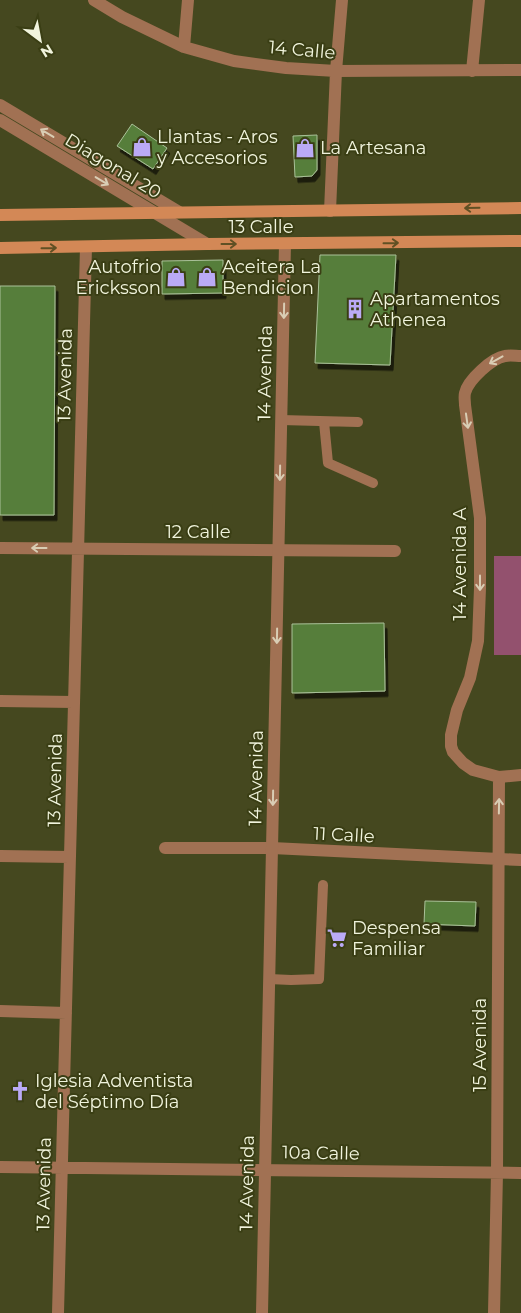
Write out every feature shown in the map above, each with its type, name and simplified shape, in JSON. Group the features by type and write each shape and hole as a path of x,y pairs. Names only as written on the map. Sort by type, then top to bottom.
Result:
{"main road":[{"name":"13 Calle","path":"0,215 521,208"},
{"name":"13 Calle","path":"0,248 521,241"}],"street":[{"name":"14 Calle","path":"94,0 122,17 184,47 234,61 336,72 521,70"},
{"path":"184,47 188,0"},
{"path":"330,211 336,72 342,0"},
{"path":"472,71 479,0"},
{"name":"Diagonal 20","path":"0,105 179,212"},
{"name":"Diagonal 20","path":"0,120 207,244"},
{"name":"14 Avenida","path":"262,1313 285,244"},
{"name":"13 Avenida","path":"58,1313 86,247"},
{"name":"14 Avenida A","path":"499,777 473,770 453,752 451,735 457,710 470,678 478,641 480,518 465,405 465,392 484,368 504,356 521,356"},
{"name":"12 Calle","path":"0,548 395,551"},
{"path":"0,701 74,702"},
{"path":"499,777 521,775"},
{"name":"15 Avenida","path":"494,1313 497,1173 499,777"},
{"name":"11 Calle","path":"165,848 272,848 521,860"},
{"path":"0,856 70,857"},
{"path":"0,1011 66,1013"},
{"name":"10a Calle","path":"0,1167 521,1173"}],"lane":[{"path":"281,420 358,422"},
{"path":"324,422 328,463 373,483"},
{"path":"269,979 319,979 323,885"}],"shaded area":[{"path":"494,556 521,556 521,655 494,655"}],"building":[{"name":"Llantas - Aros y Accesorios","path":"132,124 167,148 153,169 117,146"},
{"name":"La Artesana","path":"317,135 317,170 312,176 295,177 293,136"},
{"name":"Apartamentos Athenea","path":"320,255 396,255 390,365 315,363"},
{"path":"223,260 223,293 162,294 162,261"},
{"path":"0,286 55,286 54,515 0,515"},
{"path":"384,623 385,691 292,693 292,624"},
{"path":"425,901 476,902 475,926 424,924"}],"place":[{"name":"Llantas - Aros y Accesorios","path":"142,147"},
{"name":"La Artesana","path":"305,148"},
{"name":"Autofrio Ericksson","path":"176,277"},
{"name":"Aceitera La Bendicion","path":"207,277"},
{"name":"Apartamentos Athenea","path":"355,309"},
{"name":"Despensa Familiar","path":"337,938"},
{"name":"Iglesia Adventista del Séptimo Día","path":"20,1091"}]}
